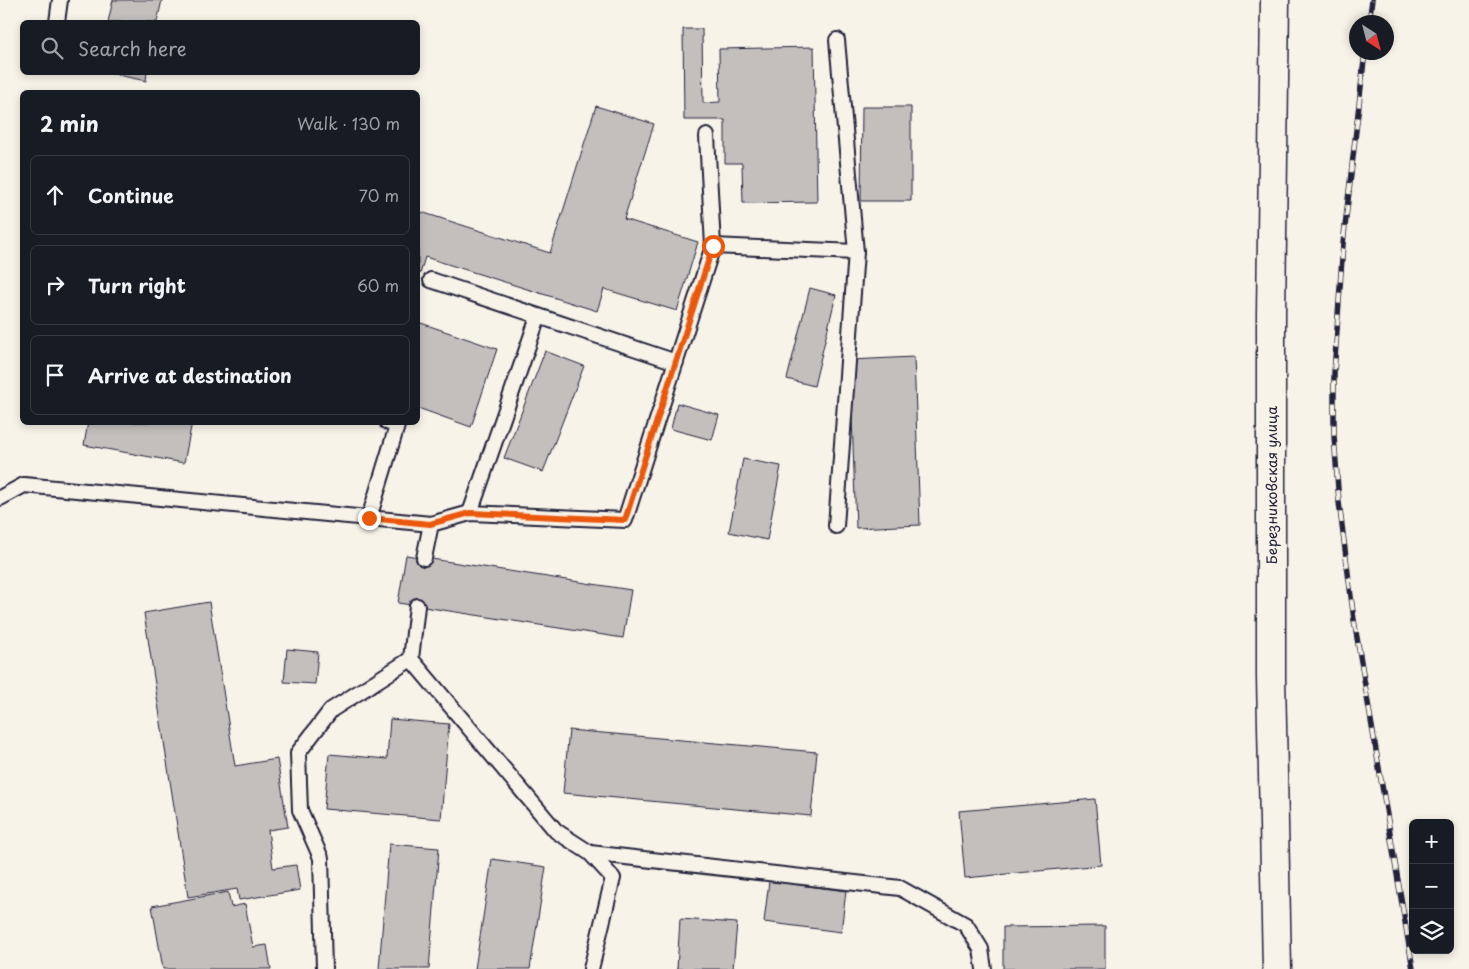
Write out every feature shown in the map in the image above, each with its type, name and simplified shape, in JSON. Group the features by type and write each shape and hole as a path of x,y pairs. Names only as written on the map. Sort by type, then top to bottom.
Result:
{"street":[{"name":"Березниковская улица","path":"1274,0 1271,335 1271,677 1277,969"}],"lane":[{"path":"57,20 60,0"},
{"path":"836,526 856,252 837,40"},
{"path":"0,498 24,485 430,524 470,513 625,520 713,246 707,136"},
{"path":"713,246 856,252"},
{"path":"431,280 676,362"},
{"path":"470,513 538,317"},
{"path":"369,518 397,426 394,425"},
{"path":"424,558 430,524"},
{"path":"417,606 411,659 556,831 590,852 613,878 591,969"},
{"path":"324,969 321,858 300,810 298,753 331,710 411,659"},
{"path":"590,852 900,888 966,924 981,949 984,969"}],"building":[{"path":"113,0 162,0 157,20 108,20"},
{"path":"683,29 702,29 703,103 720,102 719,49 814,47 817,202 743,203 742,163 725,163 725,120 684,120"},
{"path":"118,75 147,75 146,81"},
{"path":"596,106 654,124 624,219 698,242 677,311 604,289 597,311 425,257 420,274 420,212 550,253"},
{"path":"862,107 911,107 911,201 861,201"},
{"path":"810,288 836,295 814,386 787,379"},
{"path":"420,323 497,349 471,427 420,409"},
{"path":"545,351 584,366 543,472 504,458"},
{"path":"914,357 920,525 856,528 850,360"},
{"path":"677,403 719,415 712,440 671,429"},
{"path":"87,425 191,425 184,463 84,445"},
{"path":"743,459 781,466 767,540 729,532"},
{"path":"406,555 631,590 623,638 398,603"},
{"path":"209,602 235,766 277,759 288,827 268,830 273,868 296,865 300,890 239,900 237,889 188,897 144,613"},
{"path":"287,649 318,652 315,684 284,682"},
{"path":"390,719 449,724 441,819 324,809 329,754 387,759"},
{"path":"569,730 817,752 811,816 563,793"},
{"path":"1095,799 1101,865 965,878 959,811"},
{"path":"389,844 439,848 429,969 379,969"},
{"path":"492,859 546,867 530,969 475,969"},
{"path":"769,881 846,891 841,932 764,922"},
{"path":"228,892 231,907 245,904 253,947 267,945 271,969 163,969 152,906"},
{"path":"680,919 737,923 733,969 677,969"},
{"path":"1105,926 1105,969 1003,969 1003,927"}],"railway":[{"path":"1370,15 1372,0"},
{"path":"1364,60 1343,244 1334,373 1334,436 1339,502 1354,620 1413,969"}],"route":[{"path":"369,518 430,524 470,513 625,520 713,246"}]}
